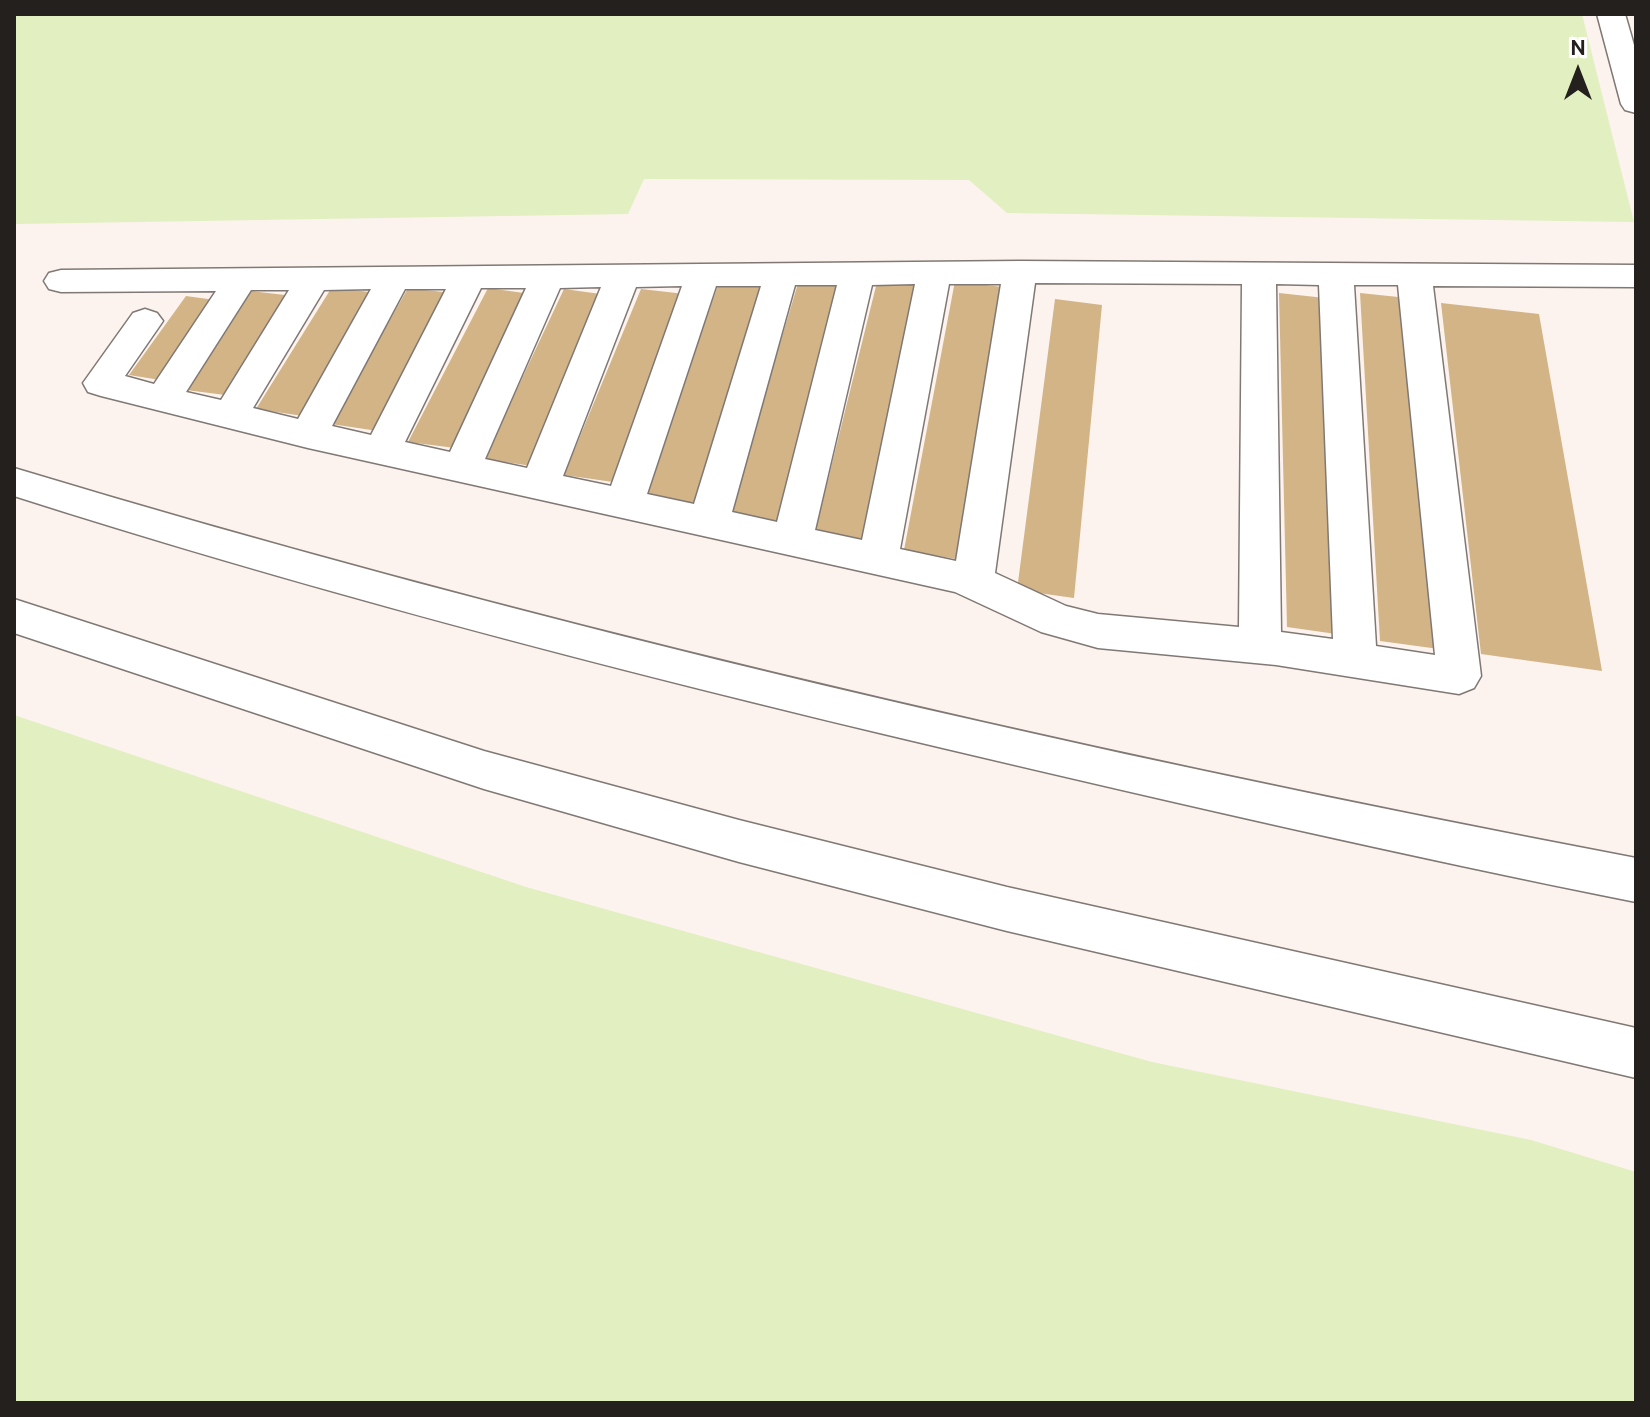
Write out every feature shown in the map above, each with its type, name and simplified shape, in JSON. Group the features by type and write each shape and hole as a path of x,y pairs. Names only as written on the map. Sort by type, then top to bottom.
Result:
{"main road":[{"path":"1611,14 1636,104"},
{"path":"973,582 1020,272"},
{"path":"61,281 1020,272 1414,272 1636,276"},
{"path":"1259,272 1260,647"},
{"path":"1336,272 1355,659"},
{"path":"145,321 101,383 308,435 973,582 1056,620 1098,631 1260,647 1459,676 1414,272"},
{"path":"878,560 934,273"},
{"path":"792,541 857,274"},
{"path":"624,504 703,275"},
{"path":"709,522 781,275"},
{"path":"540,485 623,276"},
{"path":"382,451 469,277"},
{"path":"462,467 548,277"},
{"path":"308,435 394,278"},
{"path":"163,399 241,279"},
{"path":"230,416 313,279"},
{"path":"14,482 224,546 627,654 1106,767 1636,880"},
{"path":"14,616 484,770 724,837 1007,909 1636,1053"}],"green space":[{"path":"14,14 1582,14 1634,222 1007,213 969,180 644,179 628,214 14,224"},
{"path":"14,715 526,887 1152,1062 1531,1140 1636,1172 1636,1403 14,1403"}],"building":[{"path":"721,277 767,283 694,504 642,497"},
{"path":"878,278 924,283 866,543 814,536"},
{"path":"799,280 845,285 780,521 729,514"},
{"path":"955,281 1002,287 956,559 904,550"},
{"path":"332,287 376,293 303,416 256,409"},
{"path":"408,288 452,293 378,431 331,424"},
{"path":"488,288 531,294 455,448 408,442"},
{"path":"564,289 608,295 532,466 484,459"},
{"path":"641,289 685,294 613,482 564,475"},
{"path":"250,291 294,296 233,396 186,390"},
{"path":"1279,293 1325,298 1343,635 1287,627"},
{"path":"1360,293 1408,298 1439,649 1380,641"},
{"path":"186,296 215,300 160,380 129,375"},
{"path":"1055,299 1102,305 1074,598 1017,590"},
{"path":"1441,303 1539,314 1602,671 1481,654"}]}
